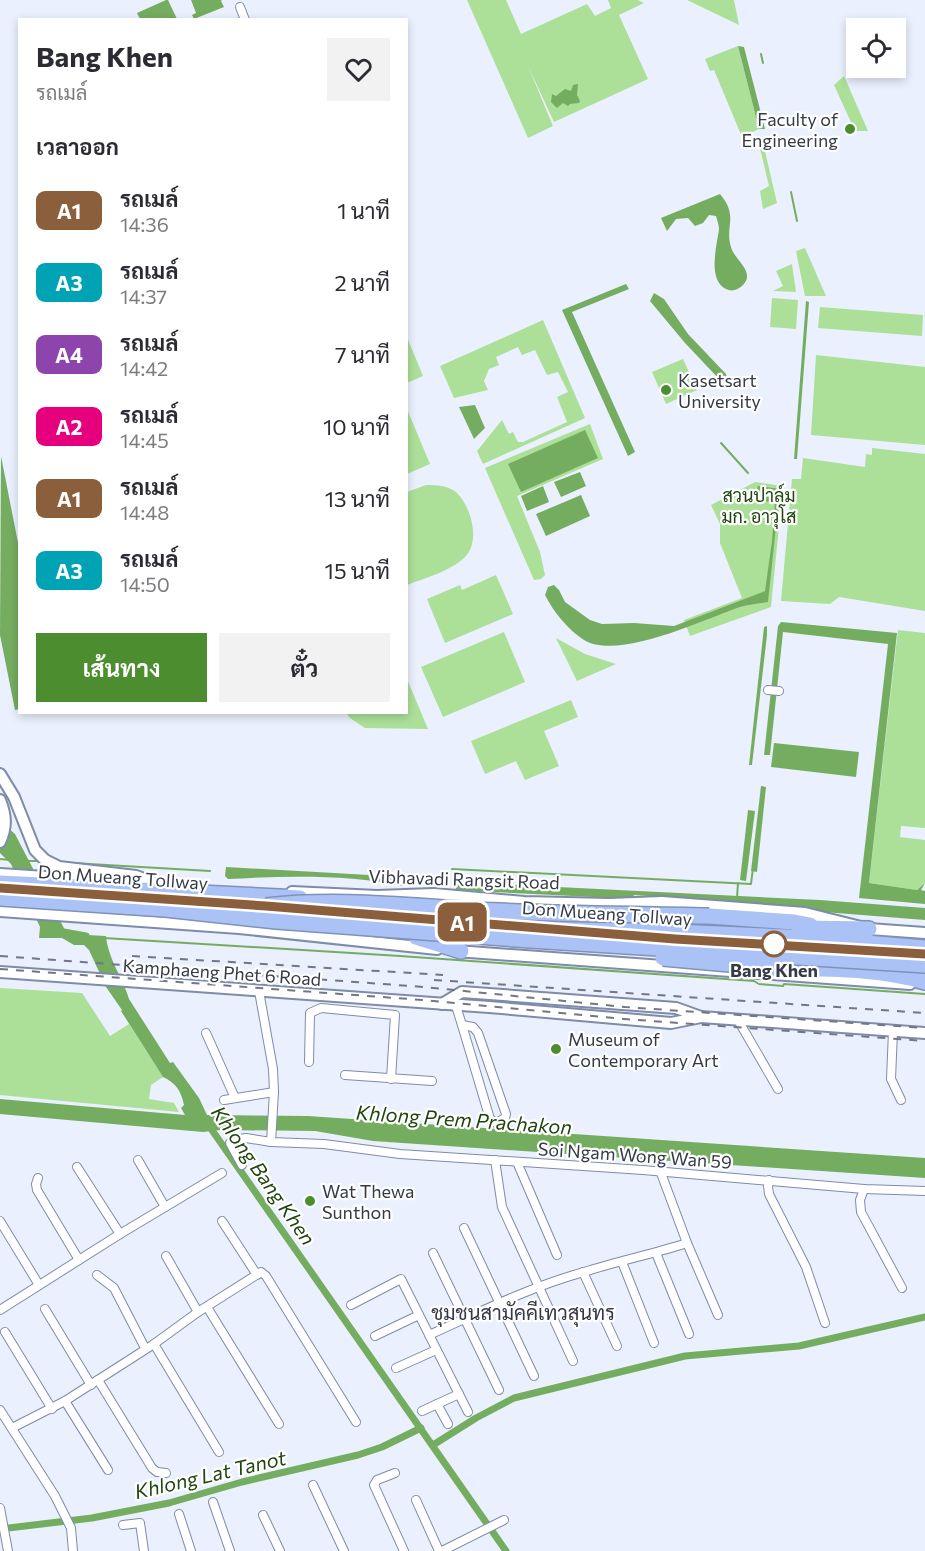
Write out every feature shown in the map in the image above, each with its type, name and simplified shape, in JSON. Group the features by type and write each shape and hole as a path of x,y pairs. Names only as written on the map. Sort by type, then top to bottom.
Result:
{"highway":[{"name":"Vibhavadi Rangsit Road","path":"7,879 326,899 383,900 531,921 638,927 676,932 808,938 925,948"},
{"name":"Don Mueang Tollway","path":"0,888 266,906 675,939 925,954"},
{"name":"Don Mueang Tollway","path":"0,901 165,909 276,921 925,965"},
{"path":"0,901 29,909 416,937 642,942 925,970"},
{"path":"266,906 337,903 529,913 709,916 794,922 829,929"},
{"path":"276,921 325,928 774,968 843,971 910,978 925,983"},
{"path":"638,927 678,925 869,929"},
{"path":"416,937 461,951"}],"main road":[{"path":"0,774 7,784 35,850 45,860 59,867 136,876 164,886"},
{"path":"0,800 6,816 4,833 0,842"},
{"name":"Vibhavadi Rangsit Road","path":"51,882 164,886 383,900 434,894 524,902 609,904 662,902 805,913 869,929 925,933"},
{"path":"0,911 29,909"},
{"path":"67,912 461,951 743,973 925,983"},
{"name":"Kamphaeng Phet 6 Road","path":"0,972 671,1023 701,1017"},
{"name":"Kamphaeng Phet 6 Road","path":"442,1004 462,992 676,1008 701,1017 925,1033"}],"street":[{"path":"240,7 245,18"},
{"path":"259,991 273,1069 272,1138"},
{"path":"391,1079 394,1001"},
{"path":"456,1006 490,1119 496,1123 505,1118 506,1114 478,1033 473,1027 462,1025"},
{"path":"309,1062 309,1021 310,1013 314,1010 321,1008 394,1014"},
{"path":"738,1020 778,1089"},
{"path":"893,1030 891,1079 901,1100"},
{"path":"206,1034 235,1098"},
{"path":"345,1075 432,1081"},
{"path":"224,1100 274,1092"},
{"name":"Soi Ngam Wong Wan 59","path":"242,1165 230,1143 246,1138 272,1138 400,1154 644,1170 864,1189 925,1191"},
{"path":"138,1160 165,1207"},
{"path":"495,1160 502,1207 573,1360"},
{"path":"517,1162 557,1255"},
{"path":"77,1167 120,1233"},
{"path":"0,1310 120,1233 222,1173"},
{"path":"661,1173 687,1243 718,1315"},
{"path":"38,1178 37,1190 79,1260"},
{"path":"769,1180 769,1194 806,1267 825,1323"},
{"path":"864,1189 860,1200 861,1212 902,1288"},
{"path":"0,1221 39,1285"},
{"path":"222,1221 257,1275"},
{"path":"464,1227 534,1376"},
{"path":"429,1335 538,1288 583,1272 687,1243"},
{"path":"433,1253 499,1390"},
{"path":"656,1253 689,1334"},
{"path":"166,1256 198,1312"},
{"path":"622,1262 654,1343"},
{"path":"12,1428 65,1401 261,1272 266,1276 356,1422"},
{"path":"583,1272 617,1346"},
{"path":"97,1275 114,1288 145,1348"},
{"path":"351,1305 401,1279 468,1412"},
{"path":"207,1307 279,1424"},
{"path":"45,1309 152,1468 157,1472 166,1473"},
{"path":"375,1336 419,1315"},
{"path":"5,1332 52,1409"},
{"path":"154,1344 219,1452"},
{"path":"396,1368 436,1350"},
{"path":"422,1411 459,1394"},
{"path":"65,1401 108,1470"},
{"path":"437,1404 448,1425"},
{"path":"0,1410 55,1496 70,1528 72,1551"},
{"path":"394,1473 377,1480 374,1485 404,1551"},
{"path":"313,1485 344,1551"},
{"path":"416,1500 440,1551 504,1521"},
{"path":"213,1502 230,1551"},
{"path":"0,1508 8,1550"},
{"path":"179,1514 192,1551"},
{"path":"263,1515 280,1551"},
{"path":"123,1525 140,1523 144,1551"}],"green space":[{"path":"467,0 506,0 521,34 587,4 595,16 611,8 608,0 638,0 644,3 619,15 648,79 554,122 528,66 553,126 528,138"},
{"path":"687,0 734,0 739,25"},
{"path":"738,46 759,129 742,137 714,70 710,71 705,59"},
{"path":"844,76 868,131 855,131 834,85"},
{"path":"762,138 777,203 763,209 760,191 769,186 758,140"},
{"path":"805,248 826,296 805,296 796,251"},
{"path":"792,264 796,292 773,291 783,286 776,271"},
{"path":"772,298 798,300 796,329 770,327"},
{"path":"820,307 923,315 922,336 818,328"},
{"path":"543,320 585,418 483,464 477,451 502,420 509,434 513,432 518,442 523,442 567,422 557,397 568,392 558,372 547,375 535,350 522,355 518,347 496,357 499,365 489,369 484,381 488,390 454,398 440,366"},
{"path":"408,339 423,376 408,382"},
{"path":"816,355 925,367 925,445 811,435"},
{"path":"683,359 697,390 666,404 652,372"},
{"path":"408,411 430,464 408,473"},
{"path":"590,424 603,459 517,496 540,552 545,575 541,579 534,580 485,468"},
{"path":"872,448 925,454 925,611 839,597 830,604 781,601 792,479 801,479 803,458 865,467 866,454 872,455"},
{"name":"สวนปาล์ม มก. อาวุโส","path":"755,482 783,486 771,607 690,636 684,620 742,598 720,543 720,524 711,505"},
{"path":"426,485 450,488 462,499 470,515 473,533 470,550 459,562 438,574 408,585 408,492"},
{"path":"496,575 513,614 445,643 427,599 460,585 462,590"},
{"path":"898,630 925,633 925,828 901,826 900,837 925,840 925,883 917,890 869,883"},
{"path":"504,632 525,682 443,717 421,667"},
{"path":"556,638 585,654 616,664 577,681"},
{"path":"408,681 428,729 365,728 347,714 408,714"},
{"path":"571,700 578,717 544,731 559,766 525,780 516,761 485,774 471,741"},
{"path":"0,988 82,993 110,1036 129,1024 163,1077 151,1085 149,1099 174,1103 179,1112 0,1095"}],"shaded area":[{"path":"168,0 177,18 140,18 137,13"},
{"path":"191,0 222,0 224,7 194,18 192,15 196,13"},
{"path":"738,46 744,47 765,129 759,129"},
{"path":"578,84 579,103 568,106 563,103 557,108 551,102 552,94 556,96 565,89 571,91 573,85"},
{"path":"720,194 729,210 729,235 732,250 744,267 747,276 743,285 733,290 726,289 720,284 715,270 719,229 716,216 709,215 703,223 695,226 688,218 676,219 667,231 661,218"},
{"path":"626,284 629,289 572,312 635,452 628,456 562,310"},
{"path":"654,293 664,299 688,334 726,374 727,379 721,381 685,343 650,301"},
{"path":"806,301 809,302 797,459 794,459"},
{"path":"475,405 485,428 474,439 459,407"},
{"path":"585,430 598,458 521,492 508,464"},
{"path":"1,456 18,543 18,709 15,710 0,635"},
{"path":"580,472 586,486 561,497 554,482"},
{"path":"543,486 549,502 527,511 521,496"},
{"path":"758,486 780,489 768,602 740,607 662,636 639,642 599,645 584,640 572,631 557,614 545,595 548,587 554,585 565,602 590,620 602,624 634,623 674,626 765,591 775,502 759,501 755,494"},
{"path":"581,495 590,516 546,536 536,514"},
{"path":"781,622 897,633 869,883 917,890 925,883 921,890 925,891 925,904 859,898 888,644 783,632 770,755 764,755 778,626"},
{"path":"767,626 752,765 749,765 764,627"},
{"path":"774,743 859,752 856,777 771,767"},
{"path":"761,786 766,787 757,872 751,871"},
{"path":"748,810 755,811 746,881 740,880"},
{"path":"0,821 15,834 67,934 106,936 110,953 129,999 170,1063 173,1062 199,1098 207,1115 308,1116 925,1158 925,1178 373,1141 315,1131 220,1130 203,1132 0,1114 0,1099 185,1115 181,1108 184,1105 175,1085 163,1077 106,987 89,950 84,945 74,945 62,938 39,938 40,927 11,864 0,853"},
{"path":"226,867 405,877 403,886 338,878 228,879 225,876"},
{"path":"455,882 820,900 925,908 925,920 824,912 808,907 634,895 633,899 456,890"}],"waterway":[{"path":"761,54 763,63"},
{"path":"791,192 797,221"},
{"path":"721,443 748,473"},
{"path":"0,859 10,860"},
{"path":"27,861 40,861"},
{"path":"72,863 210,871"},
{"path":"452,869 751,884 753,868"},
{"path":"737,898 738,883"},
{"name":"Khlong Bang Khen","path":"58,931 86,936"},
{"path":"104,938 400,956 754,981 759,984 783,986 784,984 925,994"},
{"name":"Khlong Bang Khen","path":"207,1123 506,1551"},
{"path":"433,1445 514,1398 685,1356 799,1346 925,1317"},
{"name":"Khlong Lat Tanot","path":"0,1529 92,1518 169,1503 242,1482 358,1455 382,1447 421,1428"}],"railway":[{"path":"0,956 424,987 625,1007 925,1028"},
{"path":"132,956 443,975"},
{"path":"0,969 423,1000 624,1019 925,1041"},
{"path":"434,980 925,1013"}],"bus line":[{"name":"A1","path":"0,888 266,906 675,939 809,945 925,954"}],"place":[{"name":"Faculty of Engineering","path":"850,129"},
{"name":"Kasetsart University","path":"666,390"},
{"name":"Bang Khen","path":"774,944"},
{"name":"Museum of Contemporary Art","path":"556,1049"},
{"name":"Wat Thewa Sunthon","path":"310,1201"}],"district":[{"name":"ชุมชนสามัคคีเทวสุนทร","path":"523,1312"}],"water label":[{"name":"Khlong Prem Prachakon","path":"464,1119"}]}
